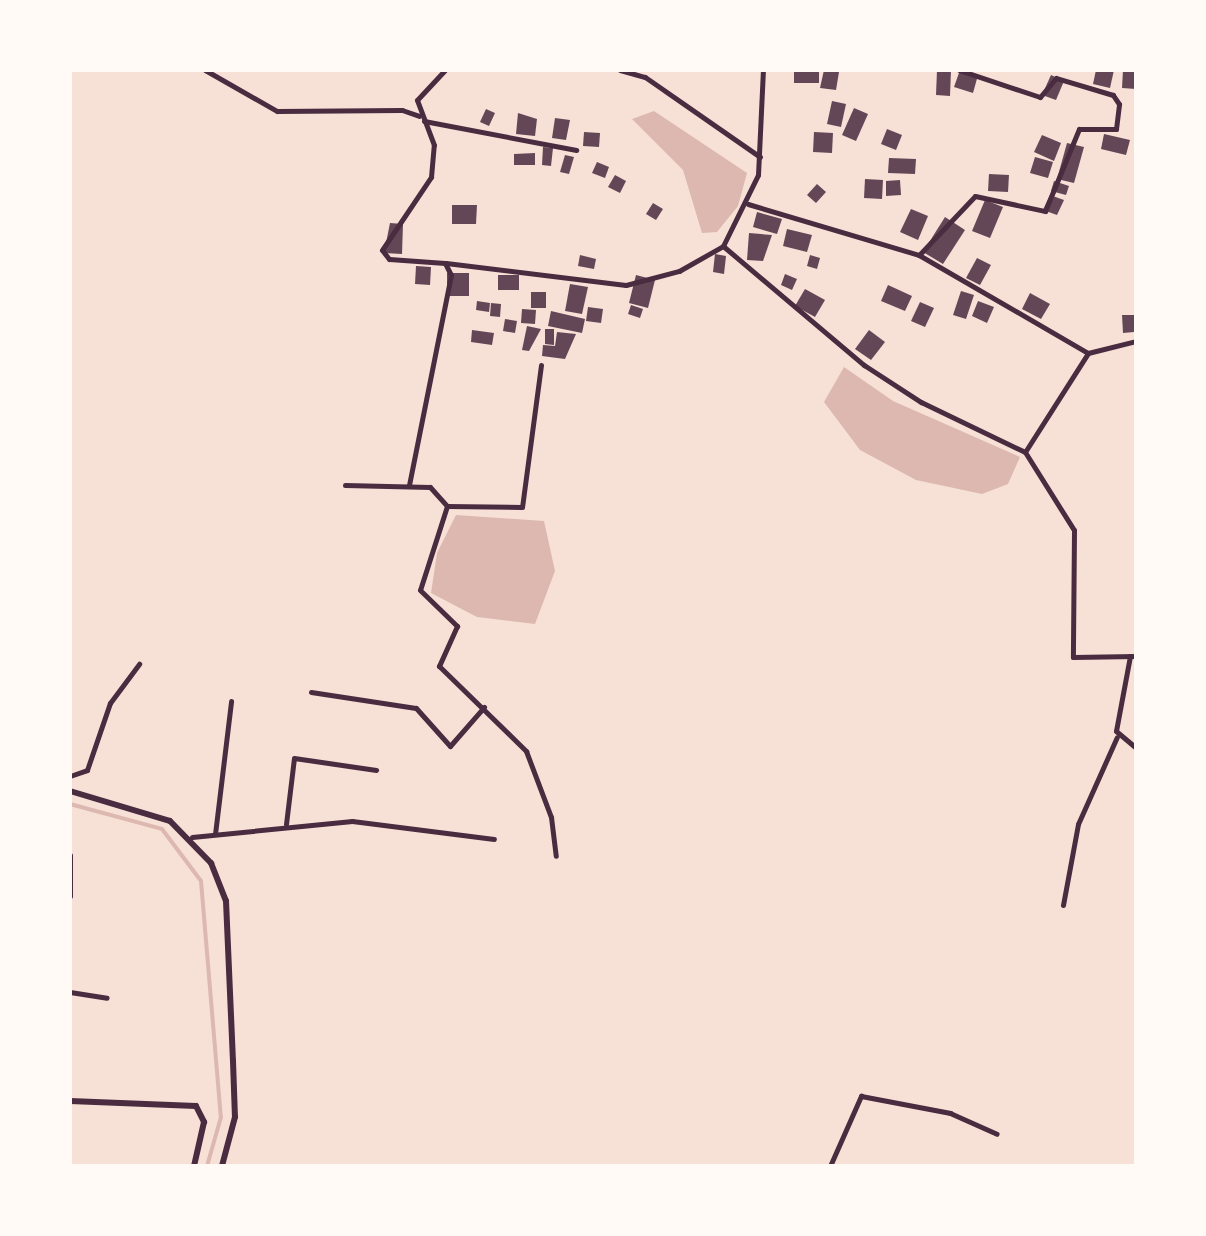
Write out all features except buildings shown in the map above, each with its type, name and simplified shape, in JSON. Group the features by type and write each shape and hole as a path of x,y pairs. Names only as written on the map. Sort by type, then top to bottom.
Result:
{"street":[{"path":"205,70 277,111 402,110 421,119 576,150"},
{"path":"445,70 417,100 421,119 434,145 431,177 382,250 389,259 626,285 679,271 723,246 748,204 760,157 763,70"},
{"path":"620,70 645,77 760,157"},
{"path":"919,255 975,196 1045,211 1079,129 1116,129 1119,104 1113,95 1056,78 1040,97 959,70"},
{"path":"748,204 919,255 1088,353"},
{"path":"723,246 864,365 921,402 1025,452 1074,530 1073,657 1133,656 1117,737 1078,824 1063,905"},
{"path":"409,485 451,275 445,263"},
{"path":"1025,452 1088,353 1136,341"},
{"path":"447,506 522,507 541,365"},
{"path":"345,485 435,488 447,506"},
{"path":"447,506 420,590 457,626 439,666 526,751 551,817 556,856"},
{"path":"70,776 87,770 110,703 139,664"},
{"path":"311,692 416,708 450,746 484,707"},
{"path":"215,834 231,701"},
{"path":"1117,737 1136,748"},
{"path":"286,824 294,758 376,770"},
{"path":"70,791 170,821 192,837 226,901 235,1117 222,1166"},
{"path":"192,837 286,824 420,825 494,839"},
{"path":"70,855 70,896"},
{"path":"70,992 107,998"},
{"path":"830,1166 861,1096 950,1113 997,1134"},
{"path":"70,1101 196,1106 204,1122 194,1166"},
{"path":"626,1166 769,1166"}],"shaded area":[{"path":"654,111 747,173 738,206 717,232 702,233 683,170 632,119"},
{"path":"844,367 893,401 1020,457 1008,484 982,494 916,480 860,450 824,402"},
{"path":"456,515 544,521 555,571 535,624 477,617 431,593 437,553"}],"waterway":[{"path":"70,804 162,829 201,881 221,1117 207,1166"}]}
